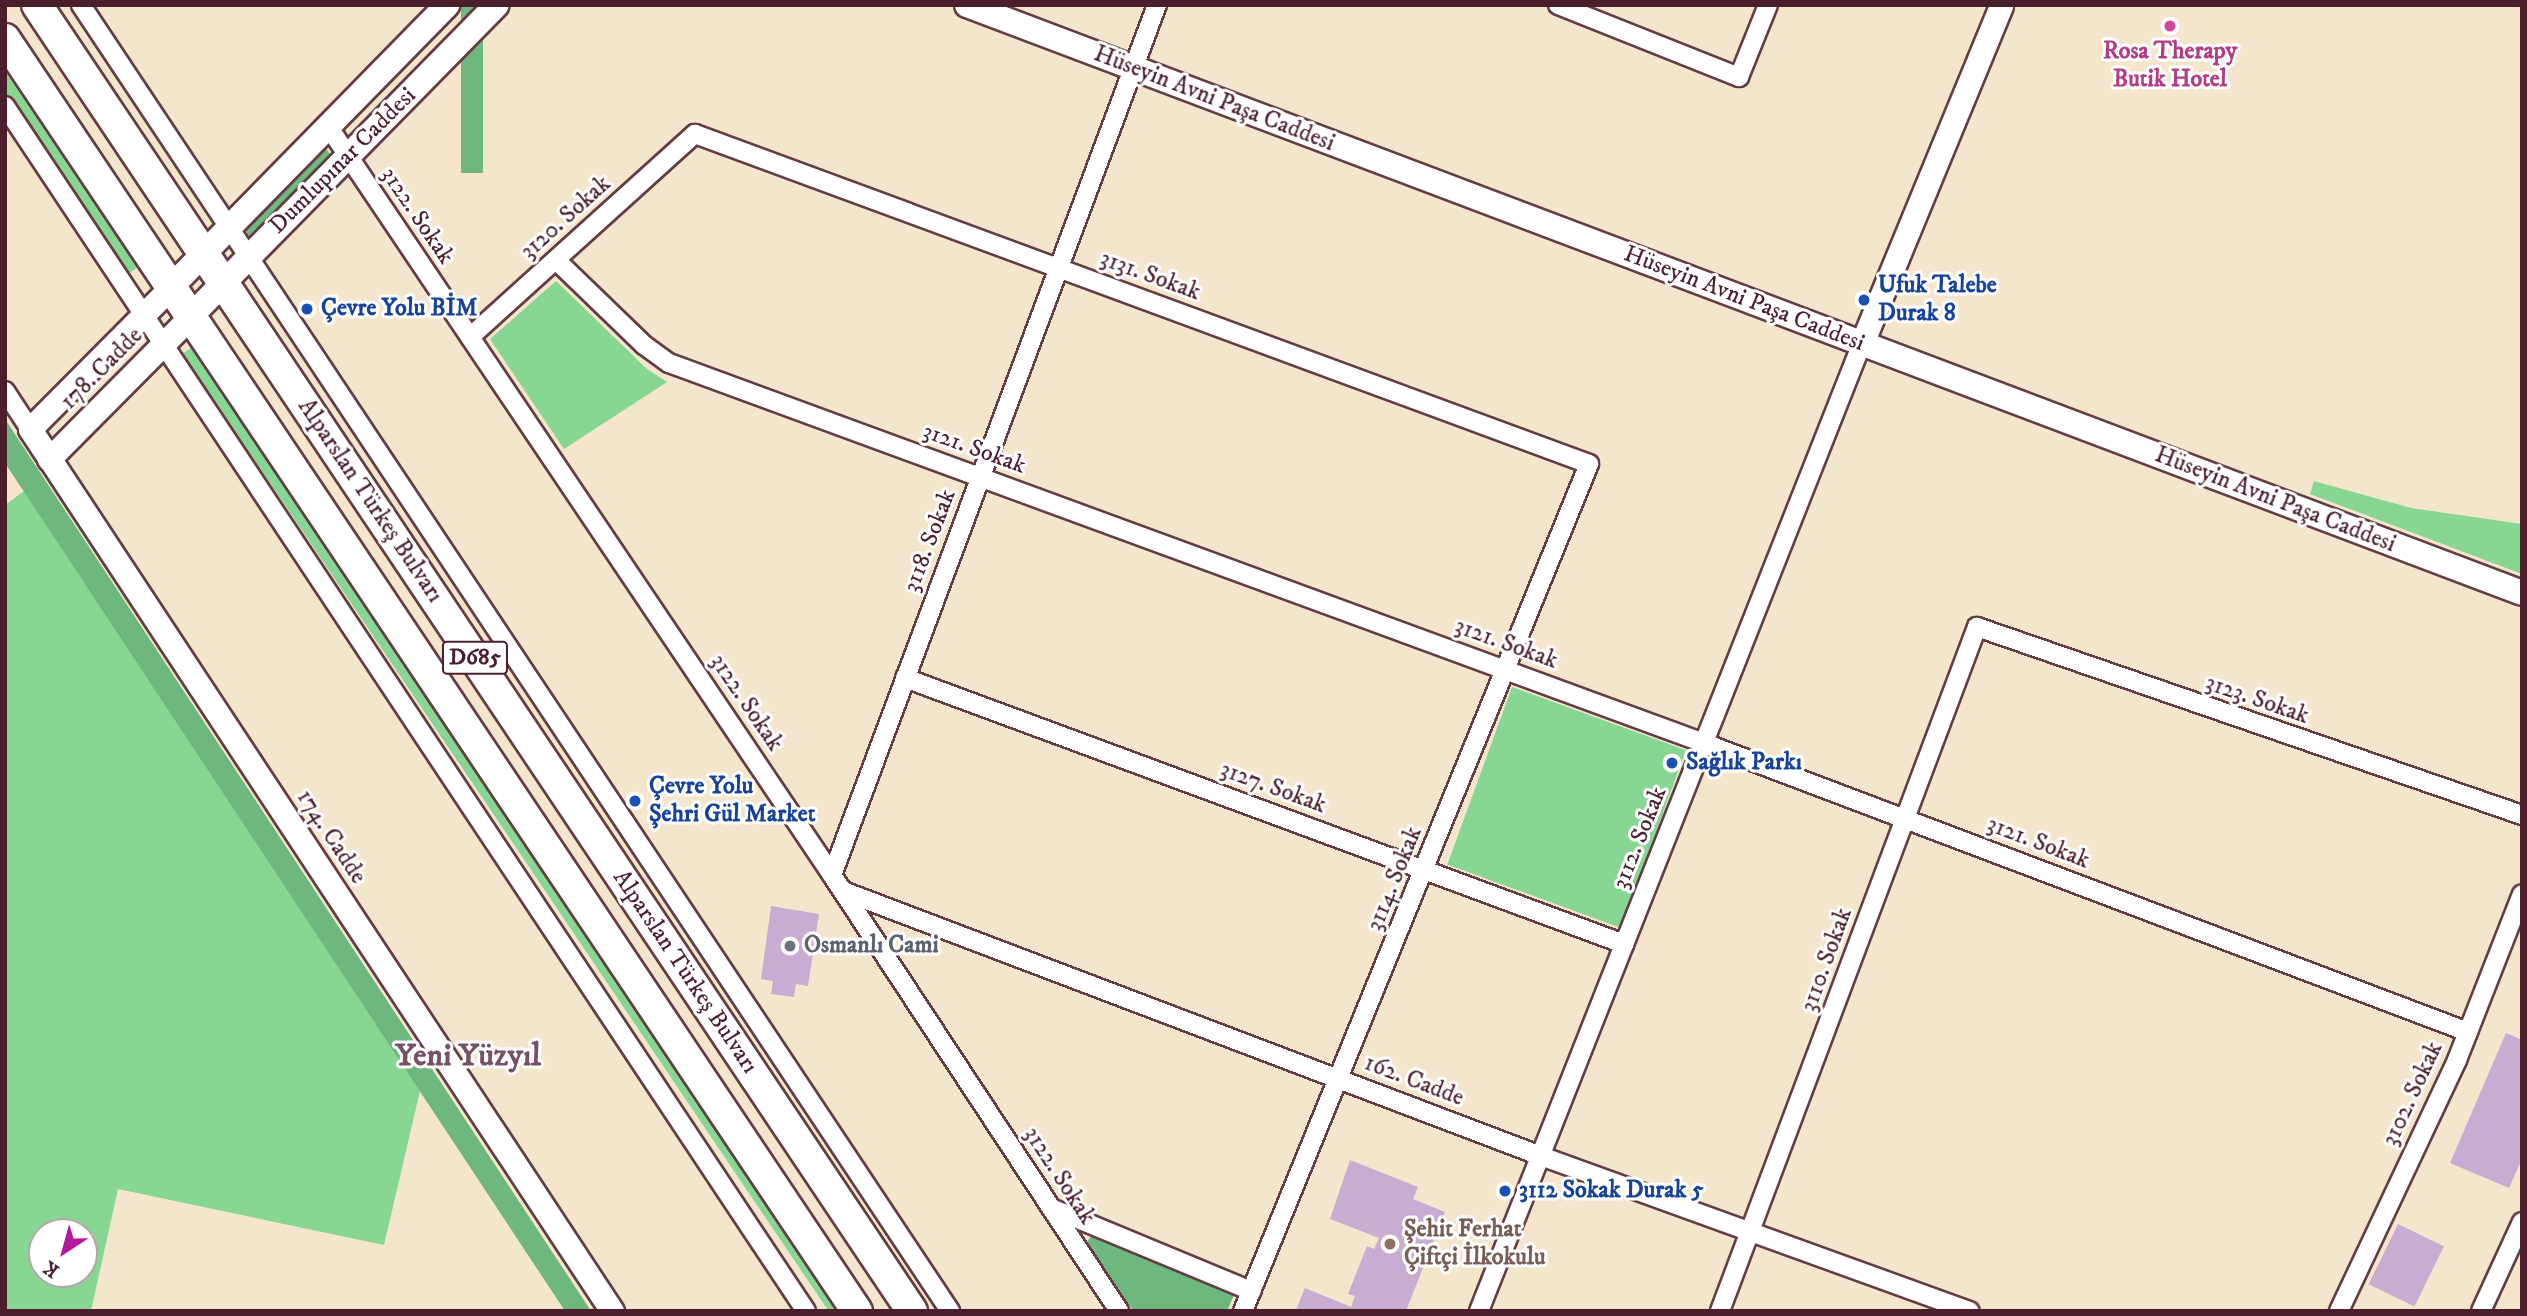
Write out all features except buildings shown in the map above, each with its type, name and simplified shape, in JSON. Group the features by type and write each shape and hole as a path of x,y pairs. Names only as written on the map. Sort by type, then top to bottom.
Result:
{"highway":[{"name":"Alparslan Türkeş Bulvarı","path":"37,5 912,1311"},
{"name":"Alparslan Türkeş Bulvarı","path":"5,39 857,1311"}],"main road":[{"name":"Dumlupınar Caddesi","path":"171,287 447,5"},
{"name":"Dumlupınar Caddesi","path":"191,316 497,5"},
{"name":"Hüseyin Avni Paşa Caddesi","path":"967,5 2522,593"}],"street":[{"path":"81,5 950,1311"},
{"name":"3118. Sokak","path":"832,874 1157,5"},
{"path":"1558,5 1739,77 1768,5"},
{"path":"1861,344 2001,5"},
{"path":"5,106 806,1311"},
{"name":"3122. Sokak","path":"328,126 832,874 1119,1311"},
{"name":"3131. Sokak","path":"695,134 1589,464"},
{"name":"3120. Sokak","path":"470,337 695,134"},
{"name":"3121. Sokak","path":"556,260 644,345 669,363 1704,743 2468,1032"},
{"name":"178. Cadde","path":"30,429 171,287"},
{"name":"178. Cadde","path":"50,458 191,316"},
{"name":"3112. Sokak","path":"1479,1311 1861,344"},
{"name":"174. Cadde","path":"5,391 612,1311"},
{"name":"3114. Sokak","path":"1243,1311 1341,1080 1589,464"},
{"name":"3123. Sokak","path":"1977,627 2522,815"},
{"name":"3110. Sokak","path":"1720,1311 1752,1232 1977,627"},
{"name":"3127. Sokak","path":"905,678 1624,944"},
{"name":"162. Cadde","path":"843,891 1541,1156 1970,1311"},
{"name":"3102. Sokak","path":"2339,1311 2468,1032 2522,894"},
{"path":"1051,1208 1251,1291"},
{"path":"2482,1311 2522,1222"}],"green space":[{"path":"461,5 483,5 483,173 461,173"},
{"path":"5,71 138,267 124,276 5,100"},
{"path":"323,145 332,156 248,237 245,226"},
{"path":"556,281 647,369 667,382 564,449 490,339"},
{"path":"191,348 839,1308 828,1311 183,354"},
{"path":"5,419 591,1311 565,1311 5,463"},
{"path":"2314,481 2411,508 2522,524 2522,574 2310,494"},
{"path":"24,491 420,1091 384,1245 118,1189 98,1279 98,1218 28,1218 28,1288 96,1288 91,1311 5,1311 5,505"},
{"path":"1512,687 1686,750 1621,928 1447,865"},
{"path":"1092,1235 1234,1295 1227,1311 1133,1311 1087,1242"}],"place":[{"name":"Rosa Therapy Butik Hotel","path":"2170,26"},
{"name":"Ufuk Talebe Durak 8","path":"1864,300"},
{"name":"Çevre Yolu BİM","path":"307,309"},
{"name":"Sağlık Parkı","path":"1672,763"},
{"name":"Çevre Yolu Şehri Gül Market","path":"635,801"},
{"name":"Osmanlı Cami","path":"790,946"},
{"name":"3112 Sokak Durak 5","path":"1505,1191"},
{"name":"Şehit Ferhat Çiftçi İlkokulu","path":"1390,1244"}],"district":[{"name":"Yeni Yüzyıl","path":"468,1056"}]}
